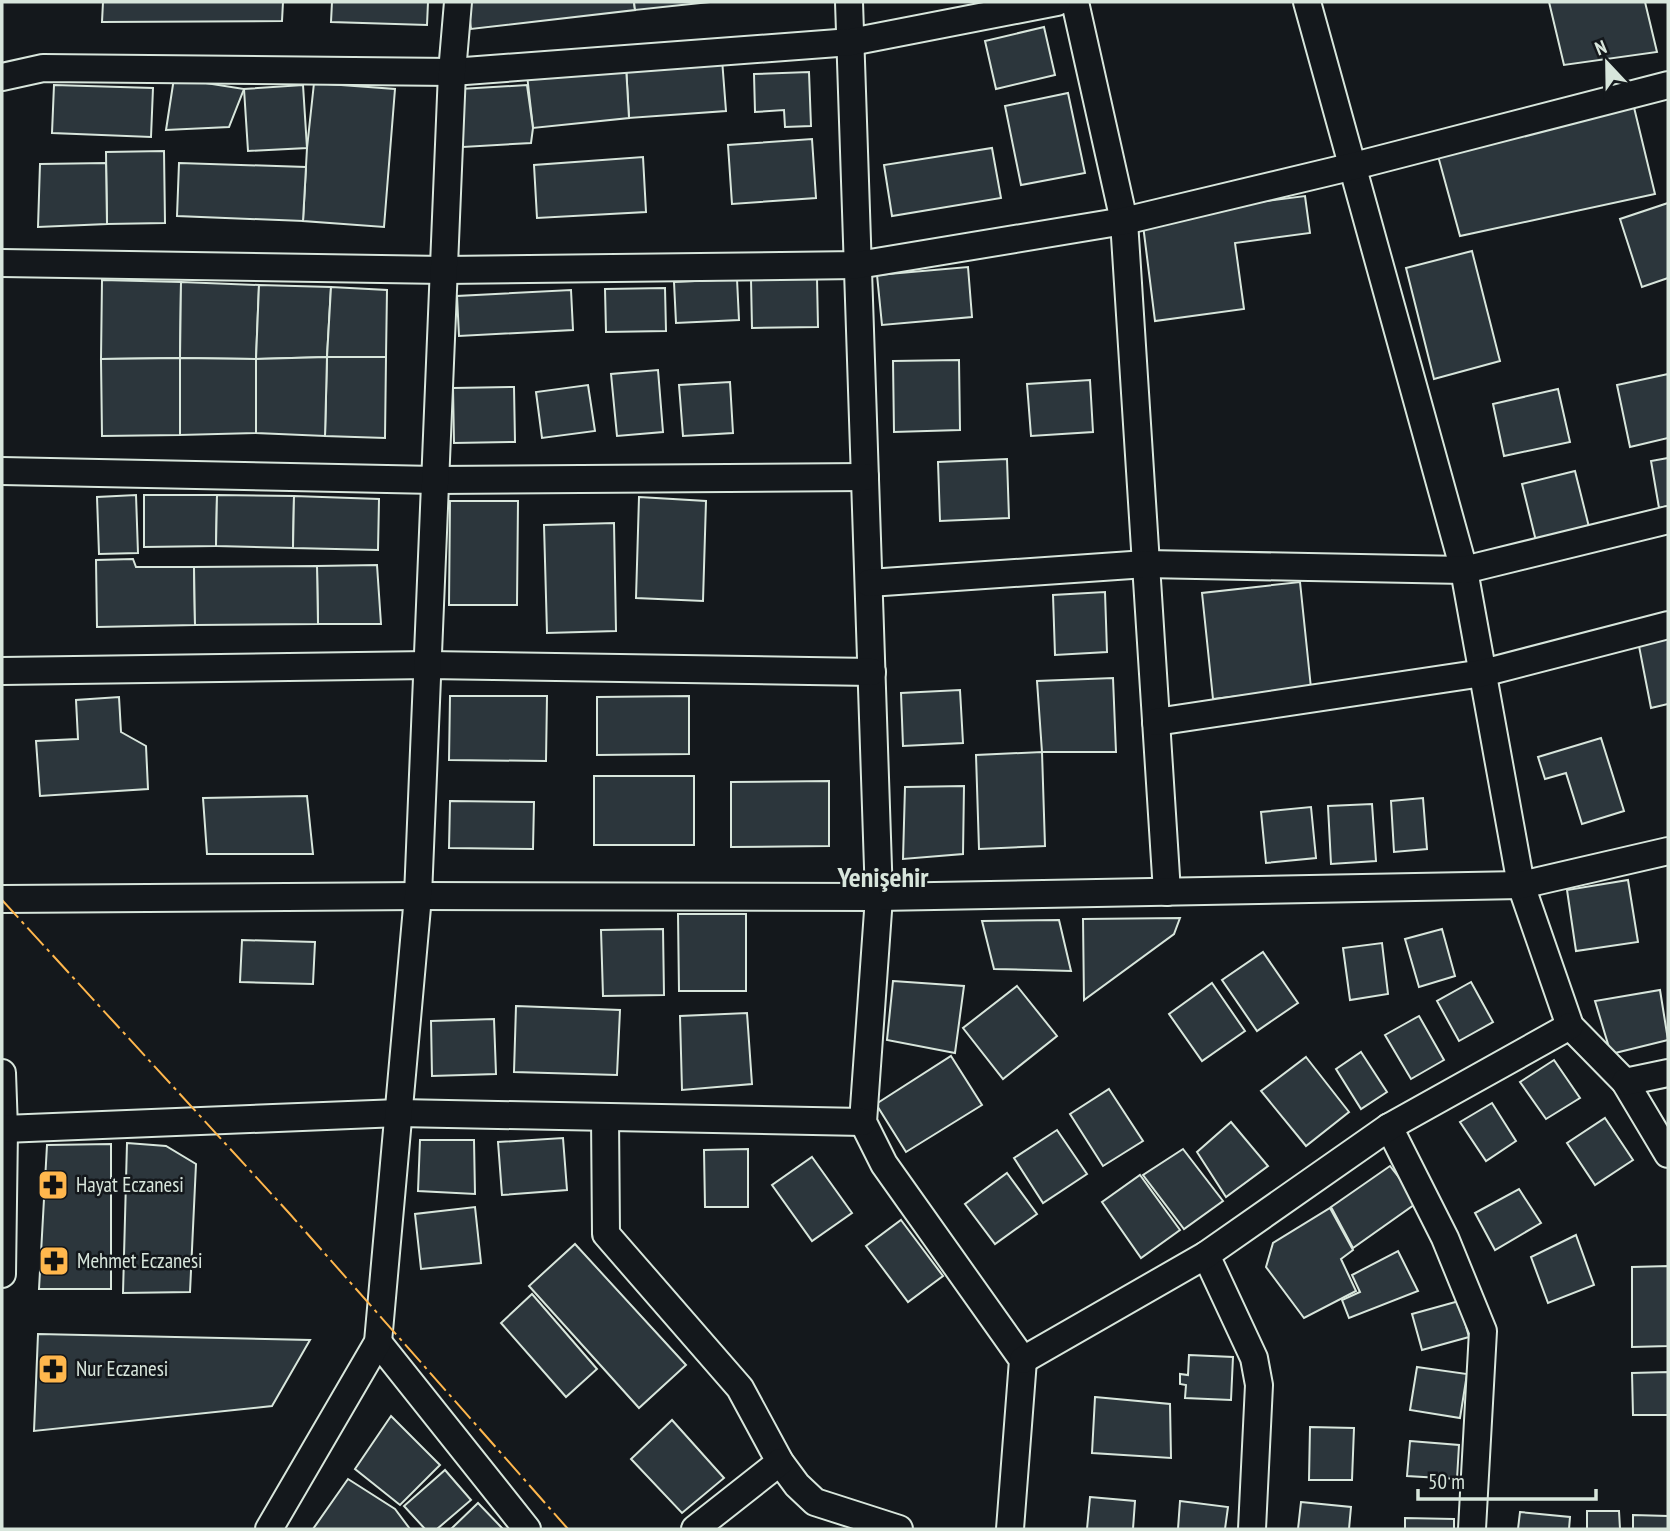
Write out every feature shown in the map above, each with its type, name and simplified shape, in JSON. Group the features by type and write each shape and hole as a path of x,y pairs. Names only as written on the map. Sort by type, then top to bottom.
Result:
{"street":[{"path":"269,1529 378,1342 418,896 452,72 458,2"},
{"path":"849,2 879,897 863,1122 884,1164 1023,1360 1010,1529"},
{"path":"2,77 43,68 452,72 851,42 1058,2"},
{"path":"1074,2 1124,221 1167,892"},
{"path":"1307,2 1464,570 1521,885 1570,1026 1625,1082 1668,1154"},
{"path":"2,263 444,270 858,265 1124,221 1354,166 1668,85"},
{"path":"2,471 435,480 865,477"},
{"path":"869,583 1146,564 1464,570 1668,520"},
{"path":"1156,722 1483,674 1668,625"},
{"path":"2,671 428,665 872,673"},
{"path":"2,899 879,897 1521,885 1668,851"},
{"path":"1023,1360 1206,1255 1389,1127 1570,1026"},
{"path":"2,1073 2,1274"},
{"path":"1625,1082 1668,1073"},
{"path":"3,1125 399,1113 863,1122"},
{"path":"605,1117 606,1234 740,1388 780,1462 797,1485 816,1502 899,1529"},
{"path":"1389,1127 1445,1238 1483,1331 1472,1529"},
{"path":"1206,1255 1254,1358 1259,1385 1252,1529"},
{"path":"378,1342 527,1529"},
{"path":"695,1529 780,1462"}],"building":[{"path":"103,2 283,2 282,21 102,22"},
{"path":"332,2 428,2 427,25 331,22"},
{"path":"468,2 634,2 635,10 471,29"},
{"path":"634,2 710,2 635,10"},
{"path":"1549,2 1645,2 1657,52 1564,65"},
{"path":"1044,27 1055,75 996,89 985,41"},
{"path":"722,59 726,111 629,118 626,66"},
{"path":"626,66 629,118 533,128 527,75"},
{"path":"809,72 811,126 785,127 784,110 755,112 754,74"},
{"path":"174,78 244,89 229,127 166,130"},
{"path":"314,83 395,89 384,227 303,221"},
{"path":"54,85 153,88 151,137 52,133"},
{"path":"303,85 307,148 248,151 244,89"},
{"path":"527,85 533,128 531,143 463,147 460,89"},
{"path":"1068,93 1085,173 1021,185 1005,106"},
{"path":"1631,95 1655,194 1460,236 1438,156"},
{"path":"812,139 816,198 732,204 728,145"},
{"path":"992,148 1001,198 892,216 884,165"},
{"path":"164,151 165,223 107,224 106,152"},
{"path":"643,157 646,212 537,218 534,165"},
{"path":"106,163 107,224 38,227 40,164"},
{"path":"179,163 306,167 303,221 177,216"},
{"path":"1305,196 1310,233 1235,243 1244,309 1155,321 1142,217"},
{"path":"1668,203 1668,278 1642,287 1620,219"},
{"path":"1472,251 1500,361 1434,379 1406,268"},
{"path":"968,267 972,317 882,325 877,275"},
{"path":"817,278 818,327 752,328 751,280"},
{"path":"737,279 739,320 676,323 674,282"},
{"path":"102,280 181,282 180,358 101,359"},
{"path":"181,282 259,285 256,359 180,358"},
{"path":"259,285 331,287 327,357 256,359"},
{"path":"331,287 387,290 386,357 327,357"},
{"path":"665,288 666,331 606,332 605,289"},
{"path":"571,290 573,330 459,336 457,296"},
{"path":"327,357 386,357 385,438 325,436"},
{"path":"327,357 325,436 256,433 256,359"},
{"path":"180,358 256,359 256,433 180,435"},
{"path":"180,358 180,435 102,436 101,359"},
{"path":"959,360 960,430 894,432 893,361"},
{"path":"658,370 663,432 617,436 611,374"},
{"path":"1668,374 1668,438 1630,447 1617,385"},
{"path":"1090,380 1093,432 1031,436 1027,384"},
{"path":"730,382 733,433 683,436 679,385"},
{"path":"588,385 595,431 542,438 536,392"},
{"path":"514,387 515,442 454,443 453,388"},
{"path":"1558,389 1570,442 1504,456 1493,404"},
{"path":"1668,458 1668,506 1659,508 1651,461"},
{"path":"1007,459 1009,518 940,521 938,462"},
{"path":"1575,471 1589,527 1536,541 1522,484"},
{"path":"136,495 138,553 99,554 97,497"},
{"path":"144,495 217,495 216,546 144,547"},
{"path":"217,495 294,496 293,548 216,546"},
{"path":"294,496 379,499 378,550 293,548"},
{"path":"639,497 706,501 703,601 636,598"},
{"path":"450,501 518,501 517,605 449,605"},
{"path":"614,523 616,631 547,633 544,525"},
{"path":"133,559 136,567 194,567 195,625 97,627 96,560"},
{"path":"377,565 381,624 318,624 317,566"},
{"path":"317,566 318,624 195,625 194,567"},
{"path":"1300,582 1311,688 1213,699 1202,593"},
{"path":"1105,592 1107,652 1055,655 1053,595"},
{"path":"1668,633 1668,704 1651,708 1638,641"},
{"path":"1113,678 1116,752 1042,752 1037,681"},
{"path":"960,690 963,743 903,746 901,693"},
{"path":"450,696 547,696 546,761 449,760"},
{"path":"689,696 689,754 597,755 597,697"},
{"path":"119,697 121,732 146,746 148,789 40,796 36,741 78,739 76,700"},
{"path":"1601,738 1624,811 1582,824 1566,773 1545,779 1538,757"},
{"path":"1042,752 1045,846 979,849 976,755"},
{"path":"594,776 694,776 694,845 594,845"},
{"path":"829,781 829,846 731,847 731,782"},
{"path":"964,786 963,854 903,859 905,787"},
{"path":"307,796 313,854 207,854 203,798"},
{"path":"1423,798 1427,849 1394,852 1391,801"},
{"path":"450,801 534,802 533,849 449,848"},
{"path":"1372,804 1376,861 1331,864 1328,806"},
{"path":"1311,807 1316,858 1266,863 1261,812"},
{"path":"1628,880 1638,942 1576,951 1567,890"},
{"path":"678,914 746,914 746,991 679,991"},
{"path":"1180,918 1174,934 1084,1000 1083,919"},
{"path":"1059,920 1071,971 994,969 982,921"},
{"path":"663,929 664,995 603,996 601,930"},
{"path":"1442,929 1455,976 1419,987 1405,939"},
{"path":"242,940 315,942 313,984 240,982"},
{"path":"1382,943 1388,994 1350,1000 1343,948"},
{"path":"1263,952 1298,1003 1257,1031 1222,980"},
{"path":"893,981 964,986 955,1053 887,1040"},
{"path":"1471,982 1493,1022 1459,1041 1437,1001"},
{"path":"1212,983 1245,1031 1202,1061 1169,1014"},
{"path":"1017,986 1057,1036 1003,1079 963,1028"},
{"path":"1660,990 1668,1040 1611,1054 1595,1001"},
{"path":"516,1006 620,1010 617,1075 514,1072"},
{"path":"747,1013 752,1084 682,1090 680,1016"},
{"path":"1419,1016 1444,1060 1411,1079 1385,1035"},
{"path":"494,1019 496,1074 432,1076 431,1021"},
{"path":"1361,1052 1387,1092 1361,1109 1336,1069"},
{"path":"951,1056 982,1105 906,1152 876,1104"},
{"path":"1306,1057 1349,1112 1306,1146 1261,1091"},
{"path":"1554,1060 1580,1098 1546,1119 1520,1082"},
{"path":"1109,1089 1143,1141 1103,1166 1070,1114"},
{"path":"1492,1103 1516,1141 1486,1161 1460,1122"},
{"path":"1605,1118 1633,1160 1595,1185 1567,1143"},
{"path":"1231,1122 1268,1166 1226,1197 1197,1152"},
{"path":"1057,1130 1087,1174 1043,1203 1014,1158"},
{"path":"563,1138 567,1190 502,1195 498,1142"},
{"path":"420,1140 474,1140 475,1194 418,1191"},
{"path":"127,1143 166,1146 196,1164 190,1292 123,1293"},
{"path":"111,1144 111,1289 39,1289 47,1145"},
{"path":"748,1149 748,1207 705,1207 704,1150"},
{"path":"1183,1149 1223,1201 1184,1229 1143,1175"},
{"path":"812,1157 852,1213 812,1241 772,1185"},
{"path":"1390,1166 1418,1202 1353,1248 1331,1207"},
{"path":"1007,1173 1037,1214 995,1244 965,1204"},
{"path":"1140,1175 1180,1230 1141,1258 1102,1202"},
{"path":"1519,1189 1541,1223 1495,1250 1475,1213"},
{"path":"475,1207 481,1263 421,1269 415,1214"},
{"path":"1330,1208 1353,1250 1341,1259 1356,1291 1304,1318 1266,1267 1273,1243"},
{"path":"901,1220 943,1276 908,1302 866,1246"},
{"path":"1576,1235 1594,1285 1548,1303 1531,1257"},
{"path":"575,1244 686,1365 639,1408 529,1286"},
{"path":"1398,1251 1418,1291 1349,1318 1342,1300 1360,1292 1352,1275"},
{"path":"1668,1266 1668,1346 1632,1347 1632,1267"},
{"path":"532,1294 597,1369 566,1397 501,1323"},
{"path":"1459,1301 1469,1337 1422,1350 1412,1314"},
{"path":"38,1334 310,1340 272,1406 34,1431"},
{"path":"1189,1355 1233,1357 1231,1400 1185,1398 1186,1385 1180,1384 1180,1374 1188,1375"},
{"path":"1417,1367 1467,1374 1460,1418 1410,1410"},
{"path":"1668,1372 1668,1415 1633,1415 1632,1373"},
{"path":"1095,1397 1170,1404 1171,1458 1092,1453"},
{"path":"391,1416 440,1465 400,1505 355,1469"},
{"path":"672,1420 724,1478 682,1513 631,1459"},
{"path":"1310,1427 1354,1428 1352,1480 1309,1480"},
{"path":"1410,1441 1459,1445 1457,1479 1407,1476"},
{"path":"445,1470 471,1500 437,1529 425,1529 404,1506"},
{"path":"348,1479 395,1509 410,1529 313,1529"},
{"path":"1090,1497 1135,1501 1133,1529 1087,1529"},
{"path":"1180,1501 1228,1507 1225,1529 1178,1529"},
{"path":"1301,1502 1351,1507 1349,1529 1298,1529"},
{"path":"478,1503 503,1529 451,1529"},
{"path":"1587,1511 1619,1511 1620,1529 1587,1529"},
{"path":"1520,1512 1570,1517 1569,1529 1518,1529"},
{"path":"1633,1515 1668,1516 1668,1529 1633,1529"},
{"path":"1405,1518 1454,1519 1454,1529 1405,1529"}],"power":[{"path":"2,900 289,1213 568,1529"}],"place":[{"name":"Hayat Eczanesi","path":"53,1185"},
{"name":"Mehmet Eczanesi","path":"54,1261"},
{"name":"Nur Eczanesi","path":"53,1369"}],"district":[{"name":"Yenişehir","path":"883,877"}]}
